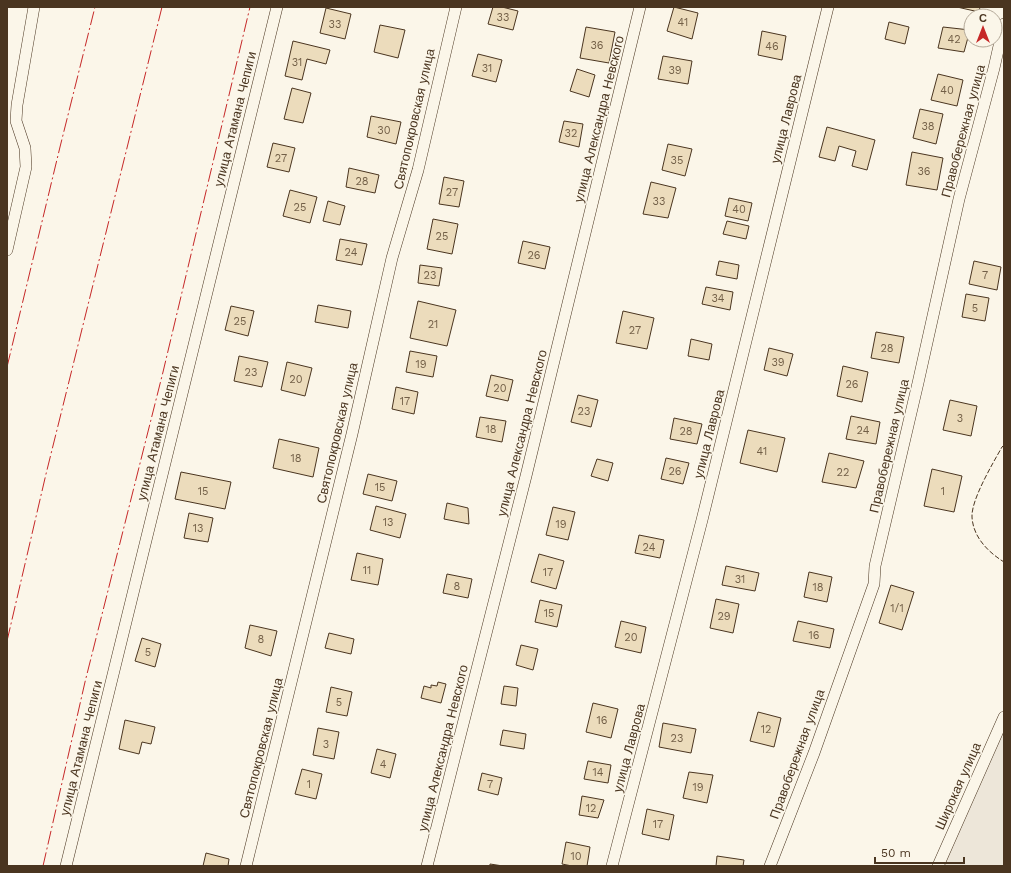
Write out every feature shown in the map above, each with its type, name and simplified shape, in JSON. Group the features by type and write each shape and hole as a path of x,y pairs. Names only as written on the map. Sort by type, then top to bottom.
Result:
{"street":[{"path":"7,250 26,167 25,148 16,121 16,115 34,7"},
{"name":"улица Атамана Чепиги","path":"66,866 277,7"},
{"name":"Святопокровская улица","path":"246,866 352,434 392,258 418,170 456,7"},
{"name":"улица Александра Невского","path":"427,866 524,484 640,7"},
{"name":"улица Лаврова","path":"612,866 702,520 828,7"},
{"name":"Правобережная улица","path":"770,866 814,753 874,584 875,566 959,200 994,68 1004,24"},
{"name":"Широкая улица","path":"938,866 1004,717"}],"shaded area":[{"path":"1004,718 1004,866 937,866"}],"building":[{"path":"493,7 502,7 518,11 513,30 488,24"},
{"path":"674,7 698,13 692,39 667,31"},
{"path":"957,7 980,7 980,8"},
{"path":"326,8 351,14 345,39 320,33"},
{"path":"889,22 909,27 905,44 885,39"},
{"path":"380,25 405,30 398,58 374,52"},
{"path":"586,27 615,32 609,63 580,58"},
{"path":"943,27 963,29 963,48 965,48 964,52 938,48"},
{"path":"762,31 786,36 782,60 758,55"},
{"path":"293,41 330,50 326,64 307,59 302,80 285,76"},
{"path":"478,54 502,60 496,82 472,76"},
{"path":"663,56 692,61 688,84 658,79"},
{"path":"577,69 595,75 589,97 570,91"},
{"path":"938,74 963,80 957,106 931,100"},
{"path":"292,88 311,93 303,123 284,119"},
{"path":"920,109 943,114 936,144 913,138"},
{"path":"371,116 401,122 396,144 367,137"},
{"path":"564,121 583,124 579,147 559,142"},
{"path":"827,127 875,140 867,170 852,166 856,151 839,146 835,161 819,157"},
{"path":"273,143 295,148 289,172 267,167"},
{"path":"668,144 692,149 685,176 662,170"},
{"path":"912,152 943,158 937,190 906,185"},
{"path":"349,168 379,175 375,193 346,187"},
{"path":"444,177 464,181 459,207 439,204"},
{"path":"651,182 676,188 668,218 643,214"},
{"path":"290,190 317,197 310,223 283,216"},
{"path":"729,198 752,203 748,221 725,216"},
{"path":"328,201 345,206 340,225 323,221"},
{"path":"433,219 458,224 452,254 427,249"},
{"path":"727,221 749,226 746,239 723,234"},
{"path":"340,239 367,244 362,265 336,260"},
{"path":"523,241 550,247 545,269 518,263"},
{"path":"719,261 739,265 737,279 716,275"},
{"path":"974,261 1001,267 997,290 969,284"},
{"path":"420,265 442,268 439,286 418,283"},
{"path":"706,287 733,292 730,310 702,304"},
{"path":"966,294 989,298 985,321 962,317"},
{"path":"418,301 456,310 447,346 410,338"},
{"path":"318,305 351,311 348,328 315,322"},
{"path":"231,306 254,311 248,336 225,330"},
{"path":"623,311 654,318 647,349 616,343"},
{"path":"876,332 904,337 899,363 871,358"},
{"path":"691,339 712,344 709,360 688,356"},
{"path":"769,348 793,354 787,376 764,370"},
{"path":"410,351 437,356 433,377 406,372"},
{"path":"239,356 268,362 262,387 234,381"},
{"path":"287,362 312,368 305,396 281,390"},
{"path":"843,366 868,372 862,402 837,396"},
{"path":"491,375 513,380 508,401 486,396"},
{"path":"396,387 418,392 414,414 392,409"},
{"path":"578,395 598,400 591,427 571,422"},
{"path":"950,400 977,406 971,436 943,430"},
{"path":"851,416 880,422 876,444 846,439"},
{"path":"480,417 506,421 502,442 476,437"},
{"path":"674,418 702,424 697,444 670,439"},
{"path":"748,430 785,438 777,472 740,463"},
{"path":"279,439 319,448 313,477 273,468"},
{"path":"829,453 864,461 856,488 822,482"},
{"path":"666,458 689,463 683,484 661,479"},
{"path":"597,459 613,463 608,481 591,476"},
{"path":"932,469 962,476 954,512 924,506"},
{"path":"181,472 231,482 225,509 175,499"},
{"path":"368,474 397,481 392,501 363,494"},
{"path":"447,503 468,508 469,524 444,519"},
{"path":"376,506 406,514 400,538 370,530"},
{"path":"553,507 575,512 568,540 546,535"},
{"path":"189,513 213,518 208,542 184,538"},
{"path":"639,535 664,540 660,558 635,553"},
{"path":"357,553 383,559 378,585 351,580"},
{"path":"539,554 564,561 556,589 531,582"},
{"path":"726,566 759,573 755,591 722,585"},
{"path":"809,572 832,577 827,602 804,597"},
{"path":"447,574 472,579 468,598 443,593"},
{"path":"891,585 914,592 902,630 879,623"},
{"path":"716,599 739,604 733,633 710,628"},
{"path":"540,600 562,605 557,627 535,622"},
{"path":"621,621 646,627 641,653 615,647"},
{"path":"798,621 834,629 830,648 793,641"},
{"path":"250,625 277,631 271,656 245,648"},
{"path":"329,633 354,639 351,654 325,648"},
{"path":"142,638 161,644 155,667 135,661"},
{"path":"521,645 538,649 533,670 516,665"},
{"path":"438,682 446,684 441,703 421,698 424,686 431,688 431,685 437,686"},
{"path":"504,686 518,688 516,706 501,704"},
{"path":"331,687 352,692 347,716 326,712"},
{"path":"593,703 618,709 611,738 586,732"},
{"path":"758,712 781,718 774,747 750,741"},
{"path":"125,720 155,727 151,744 142,742 139,754 119,749"},
{"path":"663,723 696,729 691,753 659,747"},
{"path":"318,728 339,732 334,759 313,755"},
{"path":"503,730 526,734 524,749 500,745"},
{"path":"377,749 396,754 390,778 371,773"},
{"path":"588,761 611,765 608,783 584,779"},
{"path":"302,769 322,774 316,799 295,794"},
{"path":"689,772 713,775 707,803 683,798"},
{"path":"482,773 502,778 498,795 478,790"},
{"path":"582,796 604,800 598,818 579,815"},
{"path":"647,809 674,815 669,840 642,834"},
{"path":"566,842 590,847 587,866 562,864"},
{"path":"206,853 229,859 228,866 203,866"},
{"path":"717,856 744,860 743,866 716,866"},
{"path":"490,864 503,866 490,866"}],"fence":[{"path":"1004,445 983,482 975,501 972,517 975,531 982,543 992,554 1004,562"}],"power":[{"path":"7,367 95,7"},
{"path":"7,641 46,474 162,7"},
{"path":"43,866 85,682 163,372 250,7"}]}
